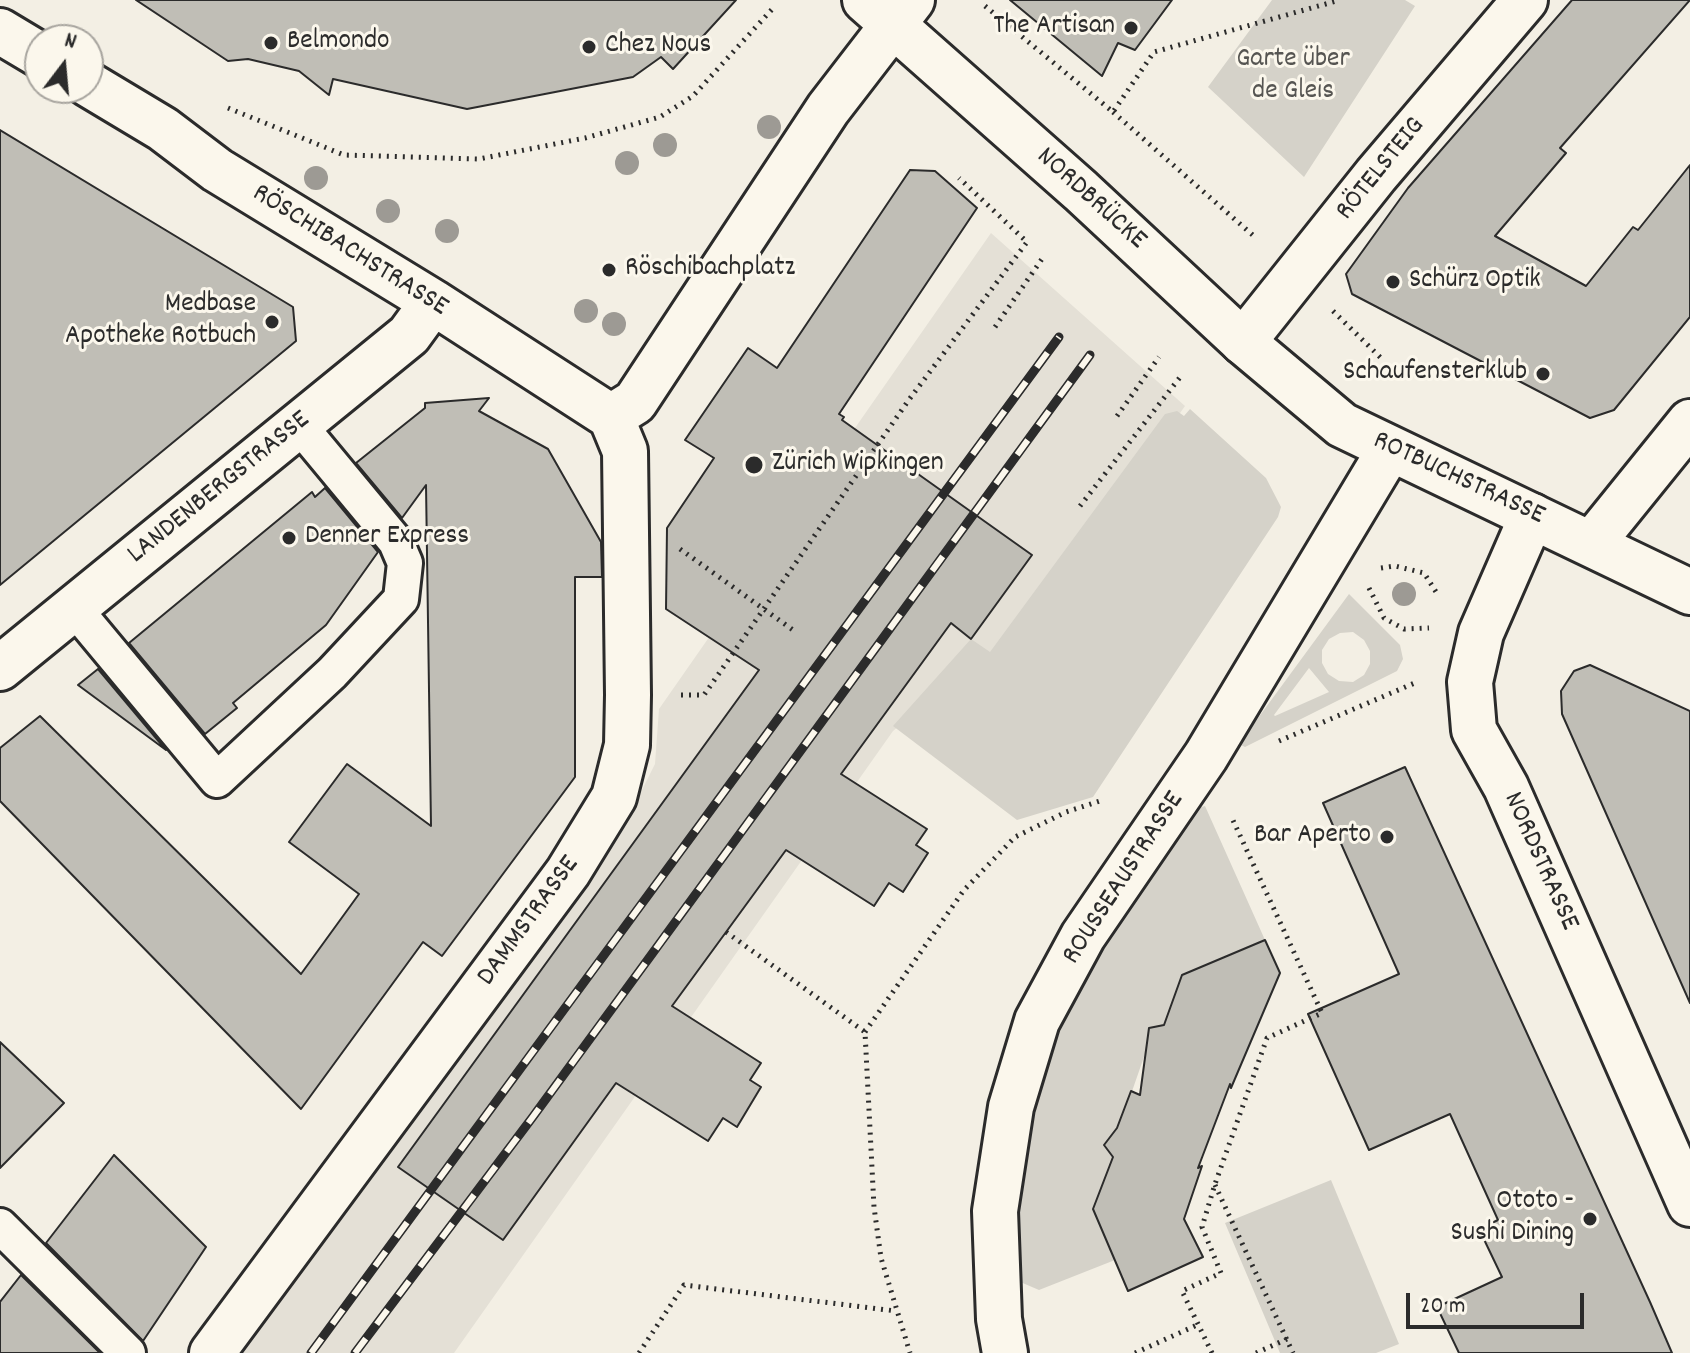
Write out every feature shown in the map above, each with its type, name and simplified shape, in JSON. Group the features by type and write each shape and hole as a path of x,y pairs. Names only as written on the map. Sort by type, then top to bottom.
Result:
{"street":[{"name":"RÖTELSTEIG","path":"1243,342 1376,175 1525,0"},
{"name":"NORDBRÜCKE","path":"890,8 936,60 1243,342"},
{"path":"611,417 635,402 711,291 890,8"},
{"path":"0,31 24,45"},
{"name":"RÖSCHIBACHSTRASSE","path":"104,94 163,129 217,170 433,302 611,417"},
{"name":"LANDENBERGSTRASSE","path":"0,668 409,335 433,302"},
{"name":"ROTBUCHSTRASSE","path":"1243,342 1342,425 1593,542 1690,592"},
{"name":"DAMMSTRASSE","path":"212,1353 599,825 621,775 627,745 628,695 625,451 611,417"},
{"path":"1593,542 1690,422"},
{"name":"ROUSSEAUSTRASSE","path":"1005,1353 999,1319 995,1211 1011,1107 1037,1021 1083,936 1206,756 1390,449"},
{"name":"NORDSTRASSE","path":"1532,516 1481,633 1470,682 1474,730 1506,787 1690,1204"}],"lane":[{"path":"74,608 217,780 332,673 401,599 405,563 396,542 299,425"},
{"path":"0,1226 128,1353"}],"path":[{"path":"1113,112 1154,52 1340,0"},
{"path":"222,106 344,155 479,159 585,138 660,117 693,96 775,6"},
{"path":"985,6 1113,112 1298,275 1381,358"},
{"path":"628,695 704,695 908,401 1027,242 959,178"},
{"path":"995,327 1044,256"},
{"path":"1117,416 1159,357"},
{"path":"1080,506 1181,376"},
{"path":"1365,571 1395,566 1424,573 1440,600"},
{"path":"714,573 793,630"},
{"path":"1368,581 1373,602 1384,618 1404,629 1435,625"},
{"path":"1276,742 1428,677"},
{"path":"910,1353 881,1258 874,1207 865,1032 964,890 1015,837 1066,812 1103,800"},
{"path":"1212,1353 1182,1291 1221,1273 1202,1227 1215,1184 1267,1038 1322,1013 1232,822 1229,808"},
{"path":"726,932 865,1032"},
{"path":"1215,1184 1293,1353"},
{"path":"639,1353 684,1285 896,1311"},
{"path":"1135,1353 1197,1325"},
{"path":"1256,1353 1287,1339"}],"shaded area":[{"path":"991,233 1185,406 1048,599 990,653 893,731 454,1353 237,1353 627,820 655,764 659,709"}],"green space":[{"name":"Garte über de Gleis","path":"1272,0 1405,0 1415,6 1304,177 1208,87"},
{"path":"1190,409 1266,478 1281,507 1278,517 1093,797 1017,820 893,726 971,639 990,652 1165,414 1177,411 1184,416"},
{"path":"1349,594 1400,645 1403,659 1397,671 1245,747 1239,744","holes":["1353,632 1364,640 1370,651 1370,664 1364,675 1353,682 1339,681 1328,674 1322,663 1322,650 1329,639 1340,633","1309,668 1329,692 1275,716 1274,715"]},
{"path":"1205,806 1265,940 1182,975 1164,1025 1149,1029 1146,1051 1121,1123 1104,1145 1113,1157 1093,1209 1115,1260 1039,1290 1011,1278 1013,1224 1032,1093 1074,986 1192,810"},
{"path":"1331,1180 1399,1344 1376,1353 1280,1353 1225,1223"}],"building":[{"path":"136,0 736,0 673,69 661,57 633,77 467,109 333,79 329,95 299,71 248,59 228,61"},
{"path":"1010,0 1172,0 1135,50 1118,43 1102,76"},
{"path":"1572,0 1690,0 1560,148 1566,153 1495,236 1586,286 1633,227 1638,230 1690,165 1690,317 1614,410 1590,418 1352,294 1346,274 1408,188"},
{"path":"0,130 293,307 296,341 0,585"},
{"path":"910,170 935,171 977,208 839,414 844,417 842,420 1032,555 971,639 951,623 841,774 927,829 916,845 928,853 903,892 889,883 874,906 786,850 672,1006 761,1063 750,1080 761,1087 737,1127 723,1118 708,1141 616,1083 503,1240 398,1167 759,670 666,609 667,528 714,458 685,440 748,348 777,368"},
{"path":"489,398 479,411 548,449 601,542 602,577 575,577 575,777 442,956 423,942 301,1109 0,801 0,748 40,716 301,974 359,894 289,842 347,764 431,826 426,485 402,518 356,463 425,408 425,403"},
{"path":"325,488 378,552 326,625 233,703 237,708 205,734 129,643 312,492 315,497"},
{"path":"1590,665 1690,711 1690,1003 1562,714 1561,691 1574,671"},
{"path":"98,669 166,750 78,685"},
{"path":"1405,767 1672,1353 1459,1353 1437,1307 1502,1277 1479,1229 1498,1220 1450,1114 1369,1150 1308,1014 1399,974 1323,803"},
{"path":"1265,940 1280,973 1231,1088 1230,1084 1198,1168 1202,1166 1184,1219 1203,1257 1128,1291 1093,1209 1113,1157 1104,1145 1117,1128 1131,1091 1140,1095 1149,1028 1164,1025 1182,975"},
{"path":"0,1042 64,1103 0,1168"},
{"path":"114,1155 206,1247 143,1341 46,1243"},
{"path":"21,1275 100,1353 0,1353 0,1302"}],"railway":[{"path":"311,1353 1059,337"},
{"path":"355,1353 532,1118 1090,355"}],"place":[{"name":"The Artisan","path":"1131,28"},
{"name":"Belmondo","path":"271,43"},
{"name":"Chez Nous","path":"589,47"},
{"name":"Röschibachplatz","path":"609,270"},
{"name":"Schürz Optik","path":"1393,282"},
{"name":"Medbase Apotheke Rotbuch","path":"272,322"},
{"name":"Schaufensterklub","path":"1543,374"},
{"name":"Zürich Wipkingen","path":"754,465"},
{"name":"Denner Express","path":"289,538"},
{"name":"Bar Aperto","path":"1387,837"},
{"name":"Ototo - Sushi Dining","path":"1590,1219"}]}
